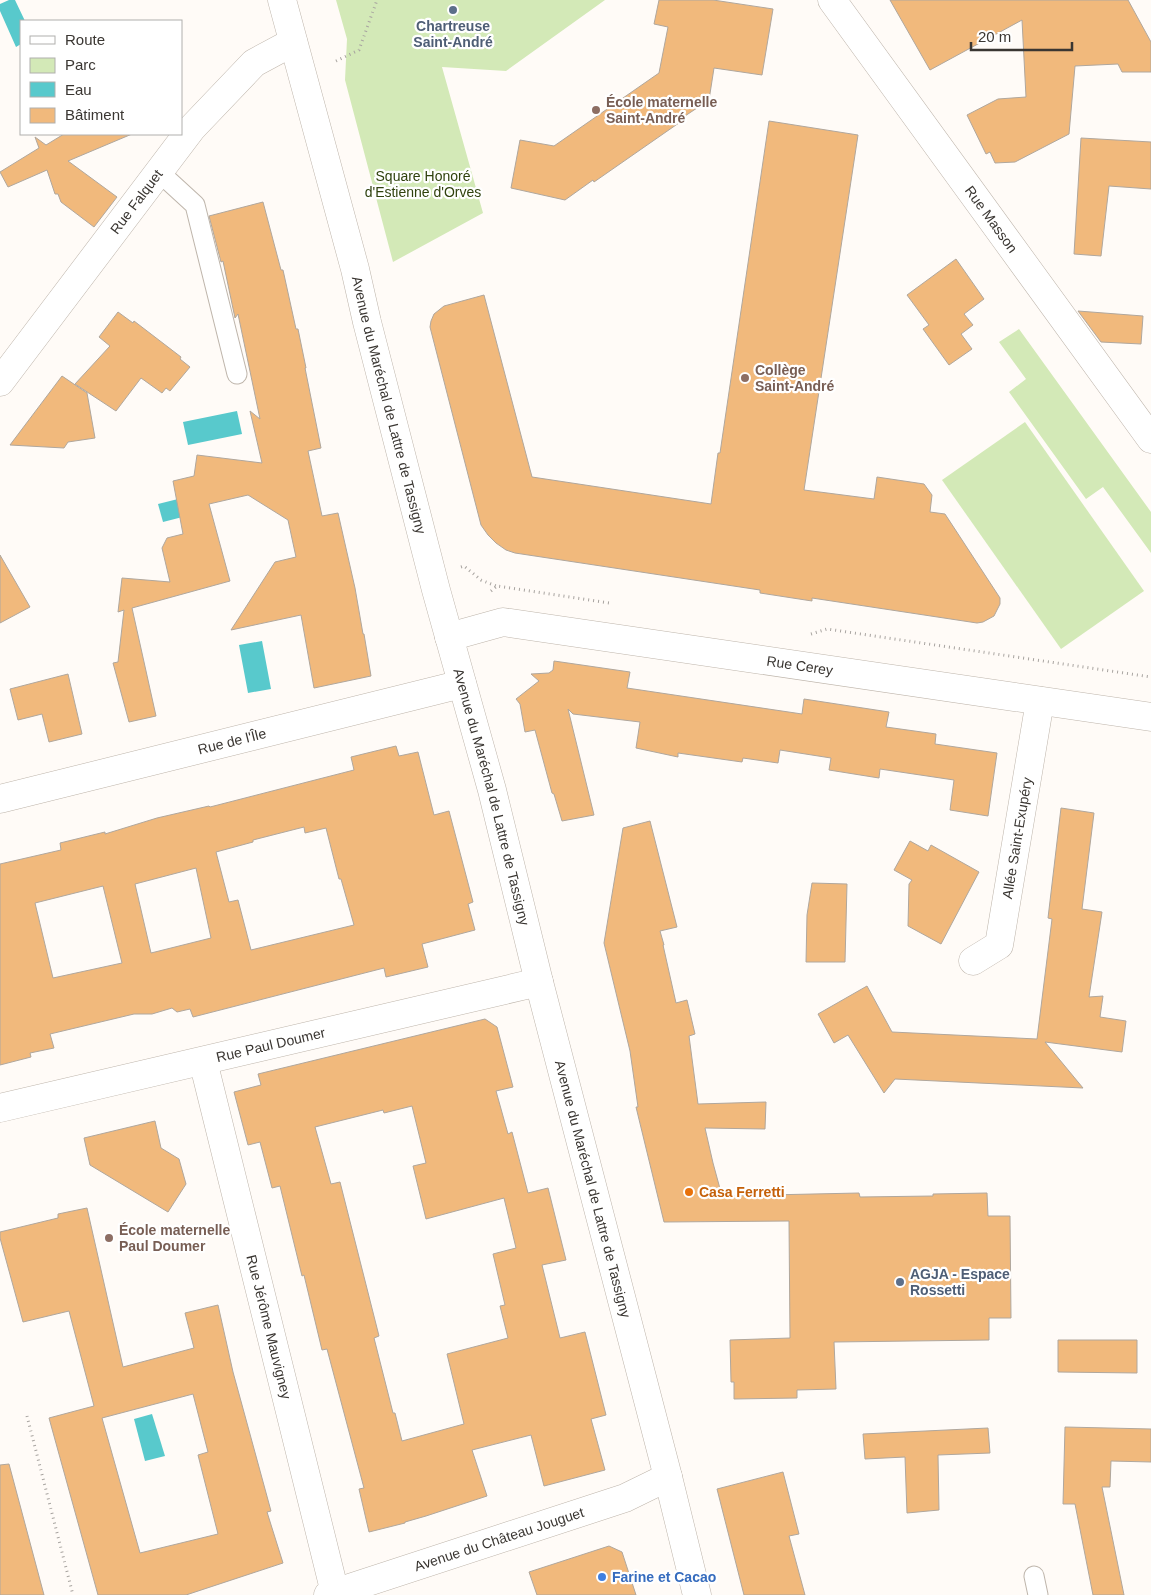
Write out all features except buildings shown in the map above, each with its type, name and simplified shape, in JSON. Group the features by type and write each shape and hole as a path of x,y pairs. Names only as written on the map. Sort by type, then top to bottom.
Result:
{"street":[{"name":"Avenue du Maréchal de Lattre de Tassigny","path":"282,0 355,269 374,350 462,684 492,790 697,1595"},
{"name":"Rue Masson","path":"832,0 1151,439"},
{"name":"Rue Falquet","path":"0,382 192,128 254,63 293,42"},
{"name":"Rue Cerey","path":"450,637 503,622 1151,717"},
{"name":"Rue de l'Île","path":"0,798 462,684"},
{"name":"Allée Saint-Exupéry","path":"973,961 999,945 1040,701"},
{"name":"Rue Paul Doumer","path":"0,1108 540,982"},
{"name":"Rue Jérôme Mauvigney","path":"203,1061 332,1594"},
{"name":"Avenue du Château Jouguet","path":"332,1594 624,1498 668,1477"}],"lane":[{"path":"159,172 195,205 237,374"},
{"path":"1034,1576 1038,1595"}],"path":[{"path":"336,61 360,50 377,0"},
{"path":"490,592 497,586 615,604"},
{"path":"803,632 813,634 827,629 1151,677"},
{"path":"27,1416 73,1595"}],"green space":[{"name":"Square Honoré d'Estienne d'Orves","path":"336,0 605,0 506,71 442,67 483,213 393,262 345,80 347,39"},
{"path":"1019,329 1151,512 1151,553 1103,487 1086,499 1009,392 1026,379 999,342"},
{"path":"1025,422 1144,591 1061,649 942,480"}],"water":[{"path":"9,0 15,0 25,20 20,20 20,45 16,47 0,11 0,4"},
{"path":"237,411 242,434 188,445 183,422"},
{"path":"198,494 202,512 163,522 158,504"},
{"path":"262,641 271,689 248,693 239,645"},
{"path":"152,1414 165,1456 145,1461 134,1419"}],"place":[{"name":"Chartreuse Saint-André","path":"453,10"},
{"name":"École maternelle Saint-André","path":"596,110"},
{"name":"Collège Saint-André","path":"745,378"},
{"name":"Casa Ferretti","path":"689,1192"},
{"name":"École maternelle Paul Doumer","path":"109,1238"},
{"name":"AGJA - Espace Rossetti","path":"900,1282"},
{"name":"Farine et Cacao","path":"602,1577"}]}
